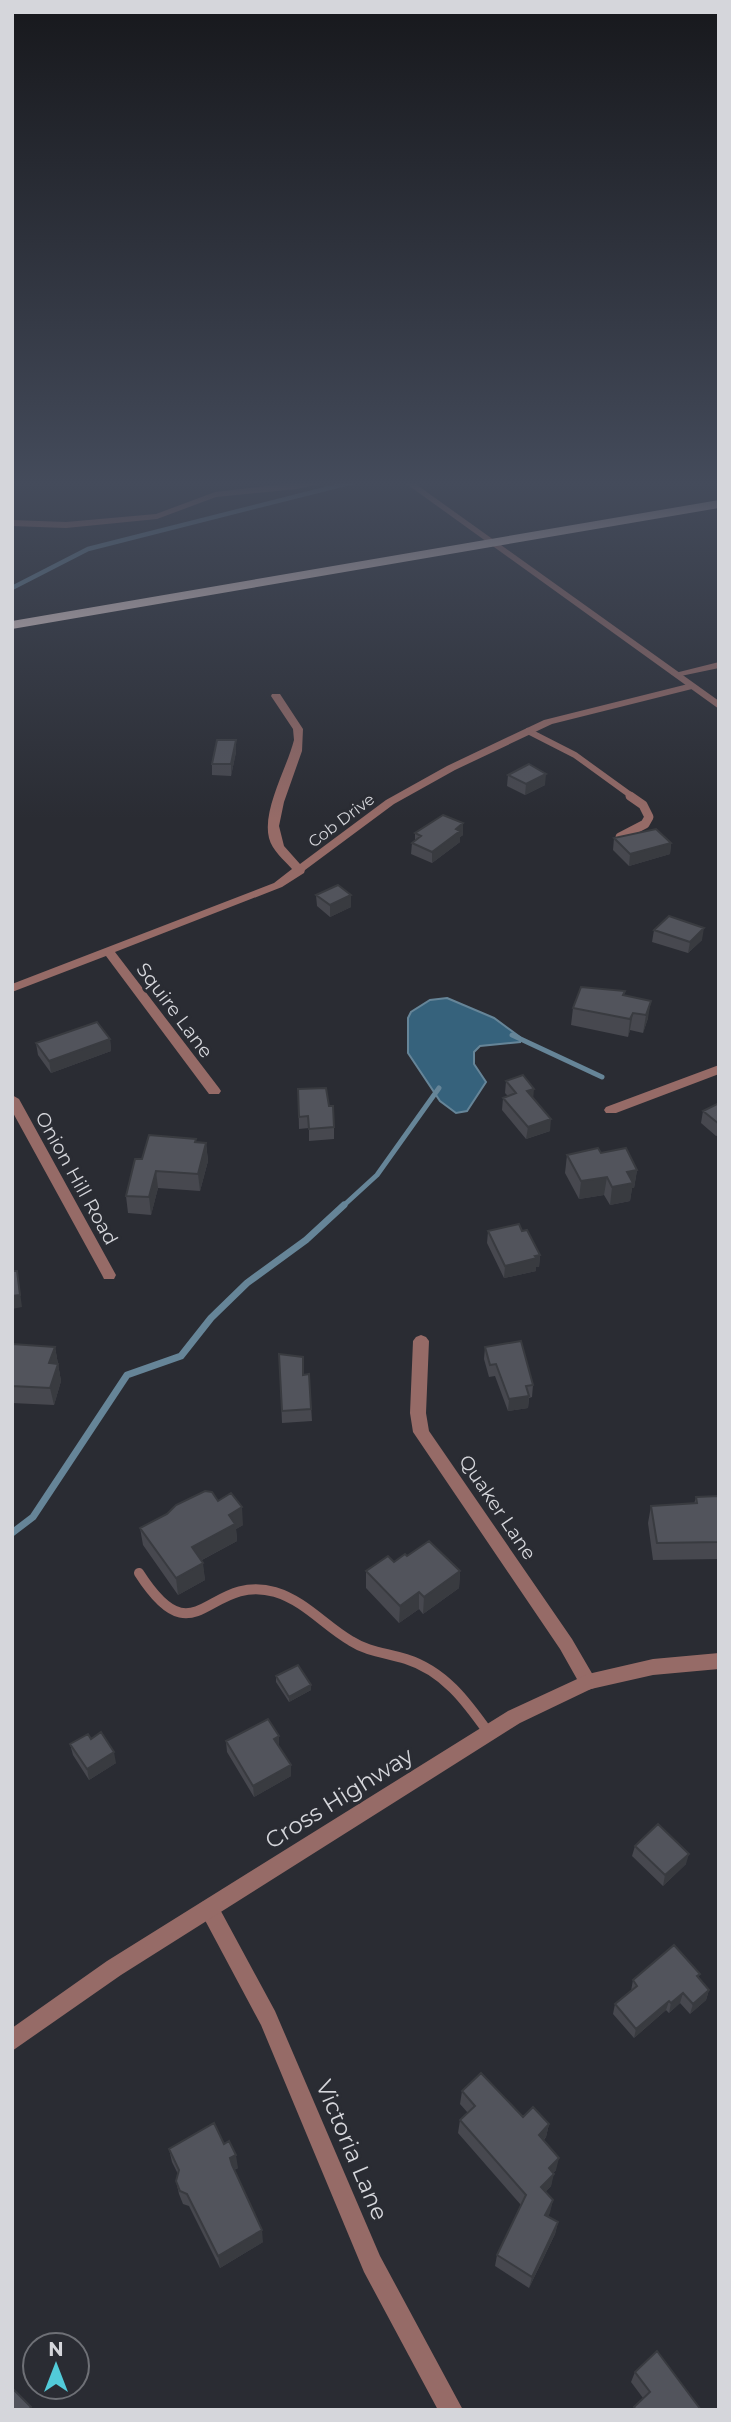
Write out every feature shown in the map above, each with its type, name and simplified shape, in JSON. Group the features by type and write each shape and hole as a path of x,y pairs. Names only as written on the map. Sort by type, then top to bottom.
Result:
{"highway":[{"path":"12,611 120,593"},
{"path":"12,625 199,593"}],"street":[{"path":"562,593 719,706"},
{"path":"676,674 719,665"},
{"name":"Cob Drive","path":"12,988 264,891 300,871 390,802 528,731 572,714 692,686"},
{"path":"275,696 298,729 299,740 275,819 274,835 300,871"},
{"name":"Squire Lane","path":"107,951 214,1091"},
{"path":"611,1110 719,1069"},
{"name":"Onion Hill Road","path":"12,1099 108,1275"},
{"name":"Quaker Lane","path":"421,1341 418,1413 421,1432 566,1644 588,1682"},
{"name":"Cross Highway","path":"12,2041 114,1968 488,1732 546,1700 588,1682 653,1667 719,1661"},
{"name":"Victoria Lane","path":"209,1909 268,2018 372,2263 451,2410"}],"lane":[{"path":"528,731 575,755 643,805 649,817 645,824 620,837"},
{"path":"139,1573 160,1605 175,1614 196,1612 245,1590 264,1589 284,1595 352,1643 424,1665 439,1674 458,1692 488,1732"}],"water":[{"path":"447,998 494,1018 520,1037 520,1042 480,1046 474,1052 474,1064 486,1082 467,1111 456,1113 440,1101 408,1053 408,1018 411,1012 430,1000"}],"building":[{"path":"217,740 236,740 231,764 212,764"},
{"path":"529,764 546,774 526,784 508,775"},
{"path":"443,815 463,823 456,829 460,831 432,852 412,843 421,836 415,833"},
{"path":"656,829 671,843 630,854 614,838"},
{"path":"338,885 351,895 330,905 316,895"},
{"path":"669,916 704,928 690,942 654,930"},
{"path":"581,987 625,991 623,995 651,1001 646,1015 633,1013 630,1019 573,1008"},
{"path":"97,1022 110,1039 49,1061 36,1043"},
{"path":"523,1075 534,1089 527,1091 551,1119 528,1127 503,1098 516,1093 506,1081"},
{"path":"326,1088 329,1106 333,1106 334,1127 309,1129 308,1116 299,1117 298,1089"},
{"path":"719,1103 719,1124 703,1111"},
{"path":"149,1135 196,1139 195,1142 206,1143 198,1174 156,1171 149,1197 126,1196 135,1159 142,1159"},
{"path":"598,1148 601,1153 626,1148 637,1170 627,1172 633,1183 612,1187 607,1177 581,1181 567,1155"},
{"path":"519,1224 522,1231 527,1230 540,1255 505,1266 488,1231"},
{"path":"12,1266 13,1271 17,1271 20,1295 12,1296"},
{"path":"521,1341 533,1385 526,1386 529,1396 509,1399 496,1364 490,1365 485,1347"},
{"path":"12,1344 55,1347 49,1363 58,1364 50,1388 12,1386"},
{"path":"279,1354 303,1357 303,1375 309,1374 311,1409 282,1411"},
{"path":"205,1491 212,1492 218,1501 231,1493 242,1507 229,1515 235,1524 192,1547 203,1563 176,1578 140,1528 167,1514 176,1505"},
{"path":"719,1496 719,1542 657,1543 651,1506 697,1503 696,1497"},
{"path":"429,1541 460,1571 424,1597 419,1592 400,1606 366,1571 388,1556 394,1562 405,1554 407,1556"},
{"path":"298,1665 311,1685 289,1697 276,1676"},
{"path":"268,1719 279,1736 274,1739 291,1765 253,1786 226,1741"},
{"path":"101,1732 114,1752 87,1769 70,1744 88,1734 91,1739"},
{"path":"658,1824 689,1854 665,1875 635,1846"},
{"path":"674,1945 700,1974 697,1976 709,1990 693,2004 683,1993 671,2003 669,2001 636,2029 615,2004 637,1986 633,1980"},
{"path":"481,2073 523,2117 533,2107 549,2124 539,2135 559,2158 549,2168 554,2174 541,2187 553,2200 545,2215 558,2222 532,2277 497,2255 526,2195 460,2120 475,2106 462,2091"},
{"path":"214,2123 224,2144 229,2141 236,2155 230,2158 232,2165 262,2230 218,2256 187,2194 180,2191 176,2181 179,2170 169,2149"},
{"path":"657,2351 701,2410 636,2410 634,2407 650,2392 635,2372"},
{"path":"12,2388 21,2397 21,2401 31,2407 29,2410 12,2410"}],"waterway":[{"path":"512,1035 602,1077"},
{"path":"342,1207 377,1175 439,1088"},
{"path":"12,1533 33,1517 127,1375 181,1356 211,1318 247,1283 306,1240 344,1205"}]}
